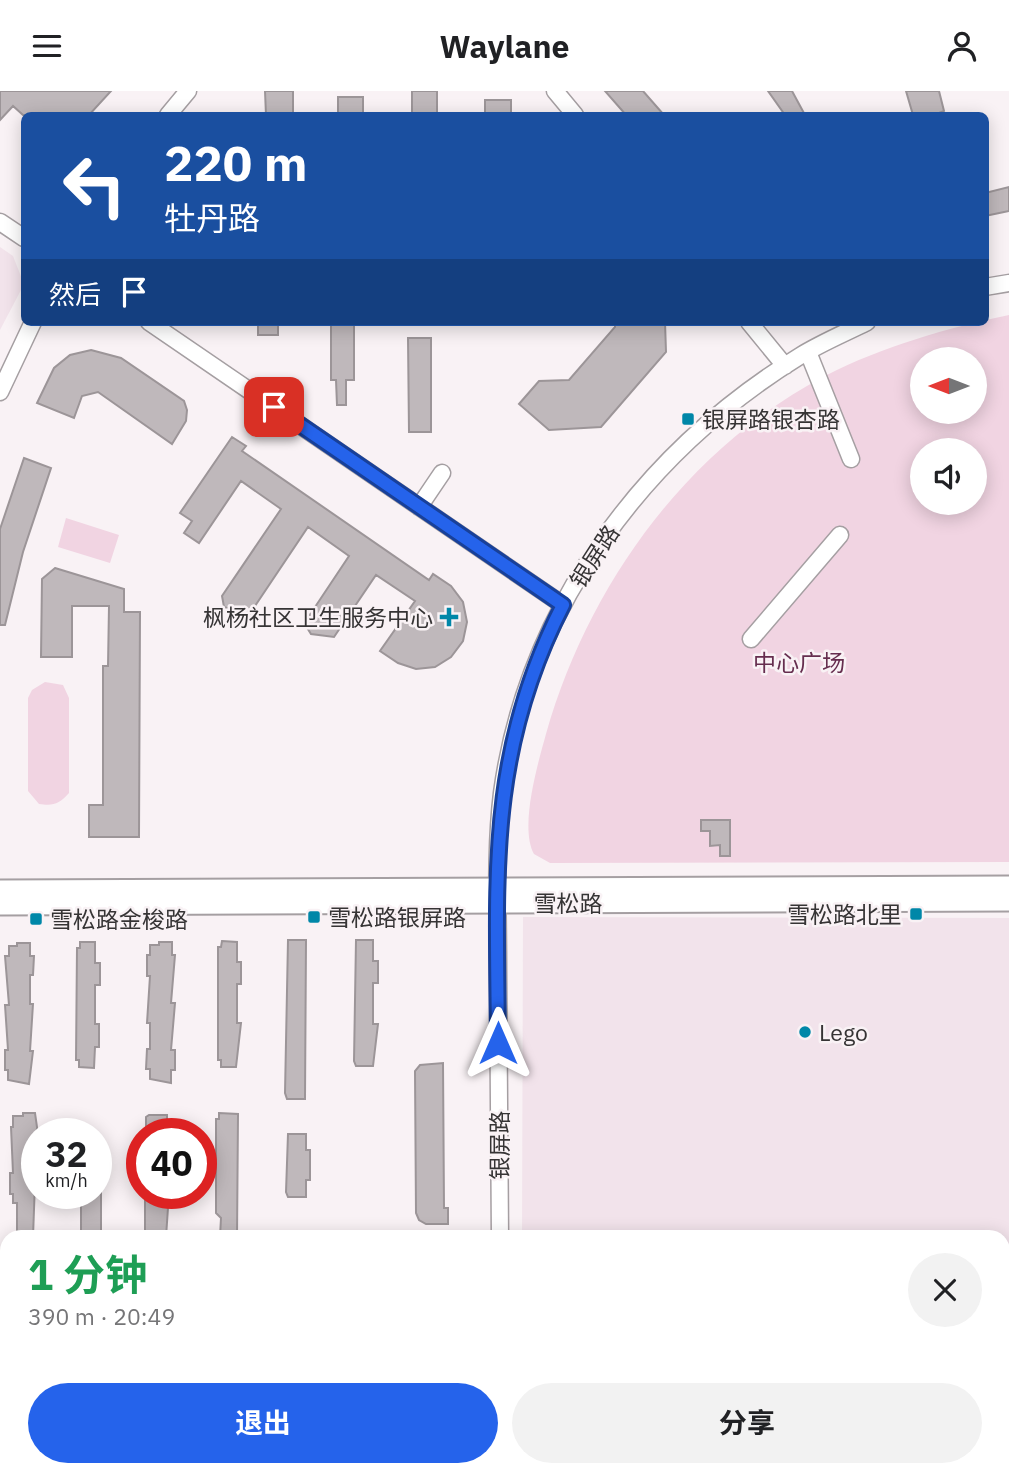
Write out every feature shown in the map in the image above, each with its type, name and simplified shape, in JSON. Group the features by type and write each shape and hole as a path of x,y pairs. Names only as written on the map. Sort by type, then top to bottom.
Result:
{"main road":[{"name":"雪松路","path":"0,905 1009,886"},
{"name":"雪松路","path":"0,890 1009,901"}],"street":[{"path":"170,112 188,91"},
{"path":"555,91 572,112"},
{"path":"0,222 21,236"},
{"path":"989,286 1009,283"},
{"path":"0,392 31,326"},
{"path":"155,326 563,605"},
{"path":"751,326 785,366"},
{"name":"银屏路","path":"500,1230 497,842 513,734 540,655 563,605 604,536 652,476 704,425 785,366 859,326"},
{"path":"808,352 851,459"},
{"path":"419,507 442,473"},
{"path":"751,639 840,535"}],"shaded area":[{"path":"0,247 13,256 21,276 21,290 0,330"},
{"path":"523,917 1009,918 1009,1230 522,1230"}],"green space":[{"name":"中心广场","path":"1009,315 1009,862 550,863 534,854 528,828 531,795 546,734 564,679 588,626 616,575 649,527 687,482 729,442 775,406 825,376 893,347 939,332 964,326 989,326 989,320"},
{"path":"66,518 119,535 110,563 58,547"},
{"path":"45,682 63,685 69,698 69,793 59,802 49,805 39,804 28,791 28,698 32,690"}],"building":[{"path":"0,91 111,91 92,112 21,113 13,106 0,120"},
{"path":"265,91 293,91 293,112 266,112"},
{"path":"412,91 437,91 437,112 412,112"},
{"path":"605,91 643,91 661,112 623,112"},
{"path":"768,91 792,91 803,112 783,112"},
{"path":"906,91 939,91 944,111 912,112"},
{"path":"338,97 363,97 363,112 338,112"},
{"path":"485,100 511,100 511,112 485,112"},
{"path":"1009,187 1009,211 989,215 989,192"},
{"path":"258,326 278,326 278,335 258,335"},
{"path":"331,326 354,326 354,380 346,380 346,405 337,405 336,380 331,380"},
{"path":"665,326 666,352 601,427 549,430 519,404 539,381 569,380 615,327"},
{"path":"408,338 431,338 431,432 409,432"},
{"path":"91,350 121,358 184,401 186,421 172,444 98,392 82,396 74,418 37,403 54,368 70,355"},
{"path":"232,437 246,446 242,451 429,580 433,574 451,586 463,602 467,622 463,641 451,657 435,667 416,669 398,663 380,651 415,601 376,575 334,637 311,634 306,626 307,619 349,556 308,527 249,615 224,607 222,596 281,509 241,481 199,543 184,533 192,521 180,513"},
{"path":"24,458 51,468 23,552 5,625 0,625 0,529"},
{"path":"55,568 124,589 124,612 140,612 139,837 89,837 89,805 103,805 103,666 108,666 109,606 72,606 72,657 41,657 42,579"},
{"path":"701,820 730,820 730,856 720,856 720,845 710,846 710,831 701,831"},
{"path":"288,940 306,940 305,1099 287,1099 285,1093"},
{"path":"356,940 373,940 373,961 378,961 378,983 373,983 373,1024 378,1024 373,1066 356,1066 354,1061"},
{"path":"222,941 237,942 237,962 241,962 241,984 237,984 237,1023 241,1023 236,1067 221,1067 221,1060 218,1060 218,947 221,947"},
{"path":"80,942 95,942 95,963 100,963 100,985 95,985 95,1024 99,1024 99,1047 95,1047 94,1068 79,1067 79,1060 76,1060 77,948 80,948"},
{"path":"159,942 172,942 172,955 175,955 171,1050 175,1050 175,1070 171,1070 171,1083 150,1079 150,1069 146,1069 147,1049 150,1049 150,1023 147,1023 150,976 147,976 147,955 150,955 150,945 159,945"},
{"path":"17,943 30,943 30,956 34,956 33,975 30,975 30,1004 33,1004 30,1051 33,1051 29,1084 8,1080 8,1070 5,1070 5,1050 8,1050 5,1005 9,1005 5,956 9,956 9,946 17,946"},
{"path":"443,1063 444,1208 448,1208 448,1224 426,1224 419,1220 416,1213 415,1071 420,1065"},
{"path":"35,1113 36,1118 21,1118 21,1209 34,1209 33,1230 17,1230 17,1203 13,1203 13,1194 10,1194 10,1173 13,1173 13,1116"},
{"path":"219,1113 238,1114 237,1230 220,1230 221,1218 216,1213"},
{"path":"149,1115 167,1115 167,1118 146,1117"},
{"path":"288,1134 306,1134 306,1150 310,1150 310,1180 306,1180 306,1197 288,1197 286,1192"},
{"path":"81,1209 101,1209 101,1230 81,1230"},
{"path":"145,1209 168,1209 166,1230 145,1230"}],"place":[{"name":"银屏路银杏路","path":"688,419"},
{"name":"枫杨社区卫生服务中心","path":"449,617"},
{"name":"雪松路北里","path":"916,914"},
{"name":"雪松路银屏路","path":"314,917"},
{"name":"雪松路金梭路","path":"36,919"},
{"name":"Lego","path":"805,1032"}],"route":[{"path":"274,407 563,605 543,646 522,704 513,734 502,793 497,842 498,1043"}]}
